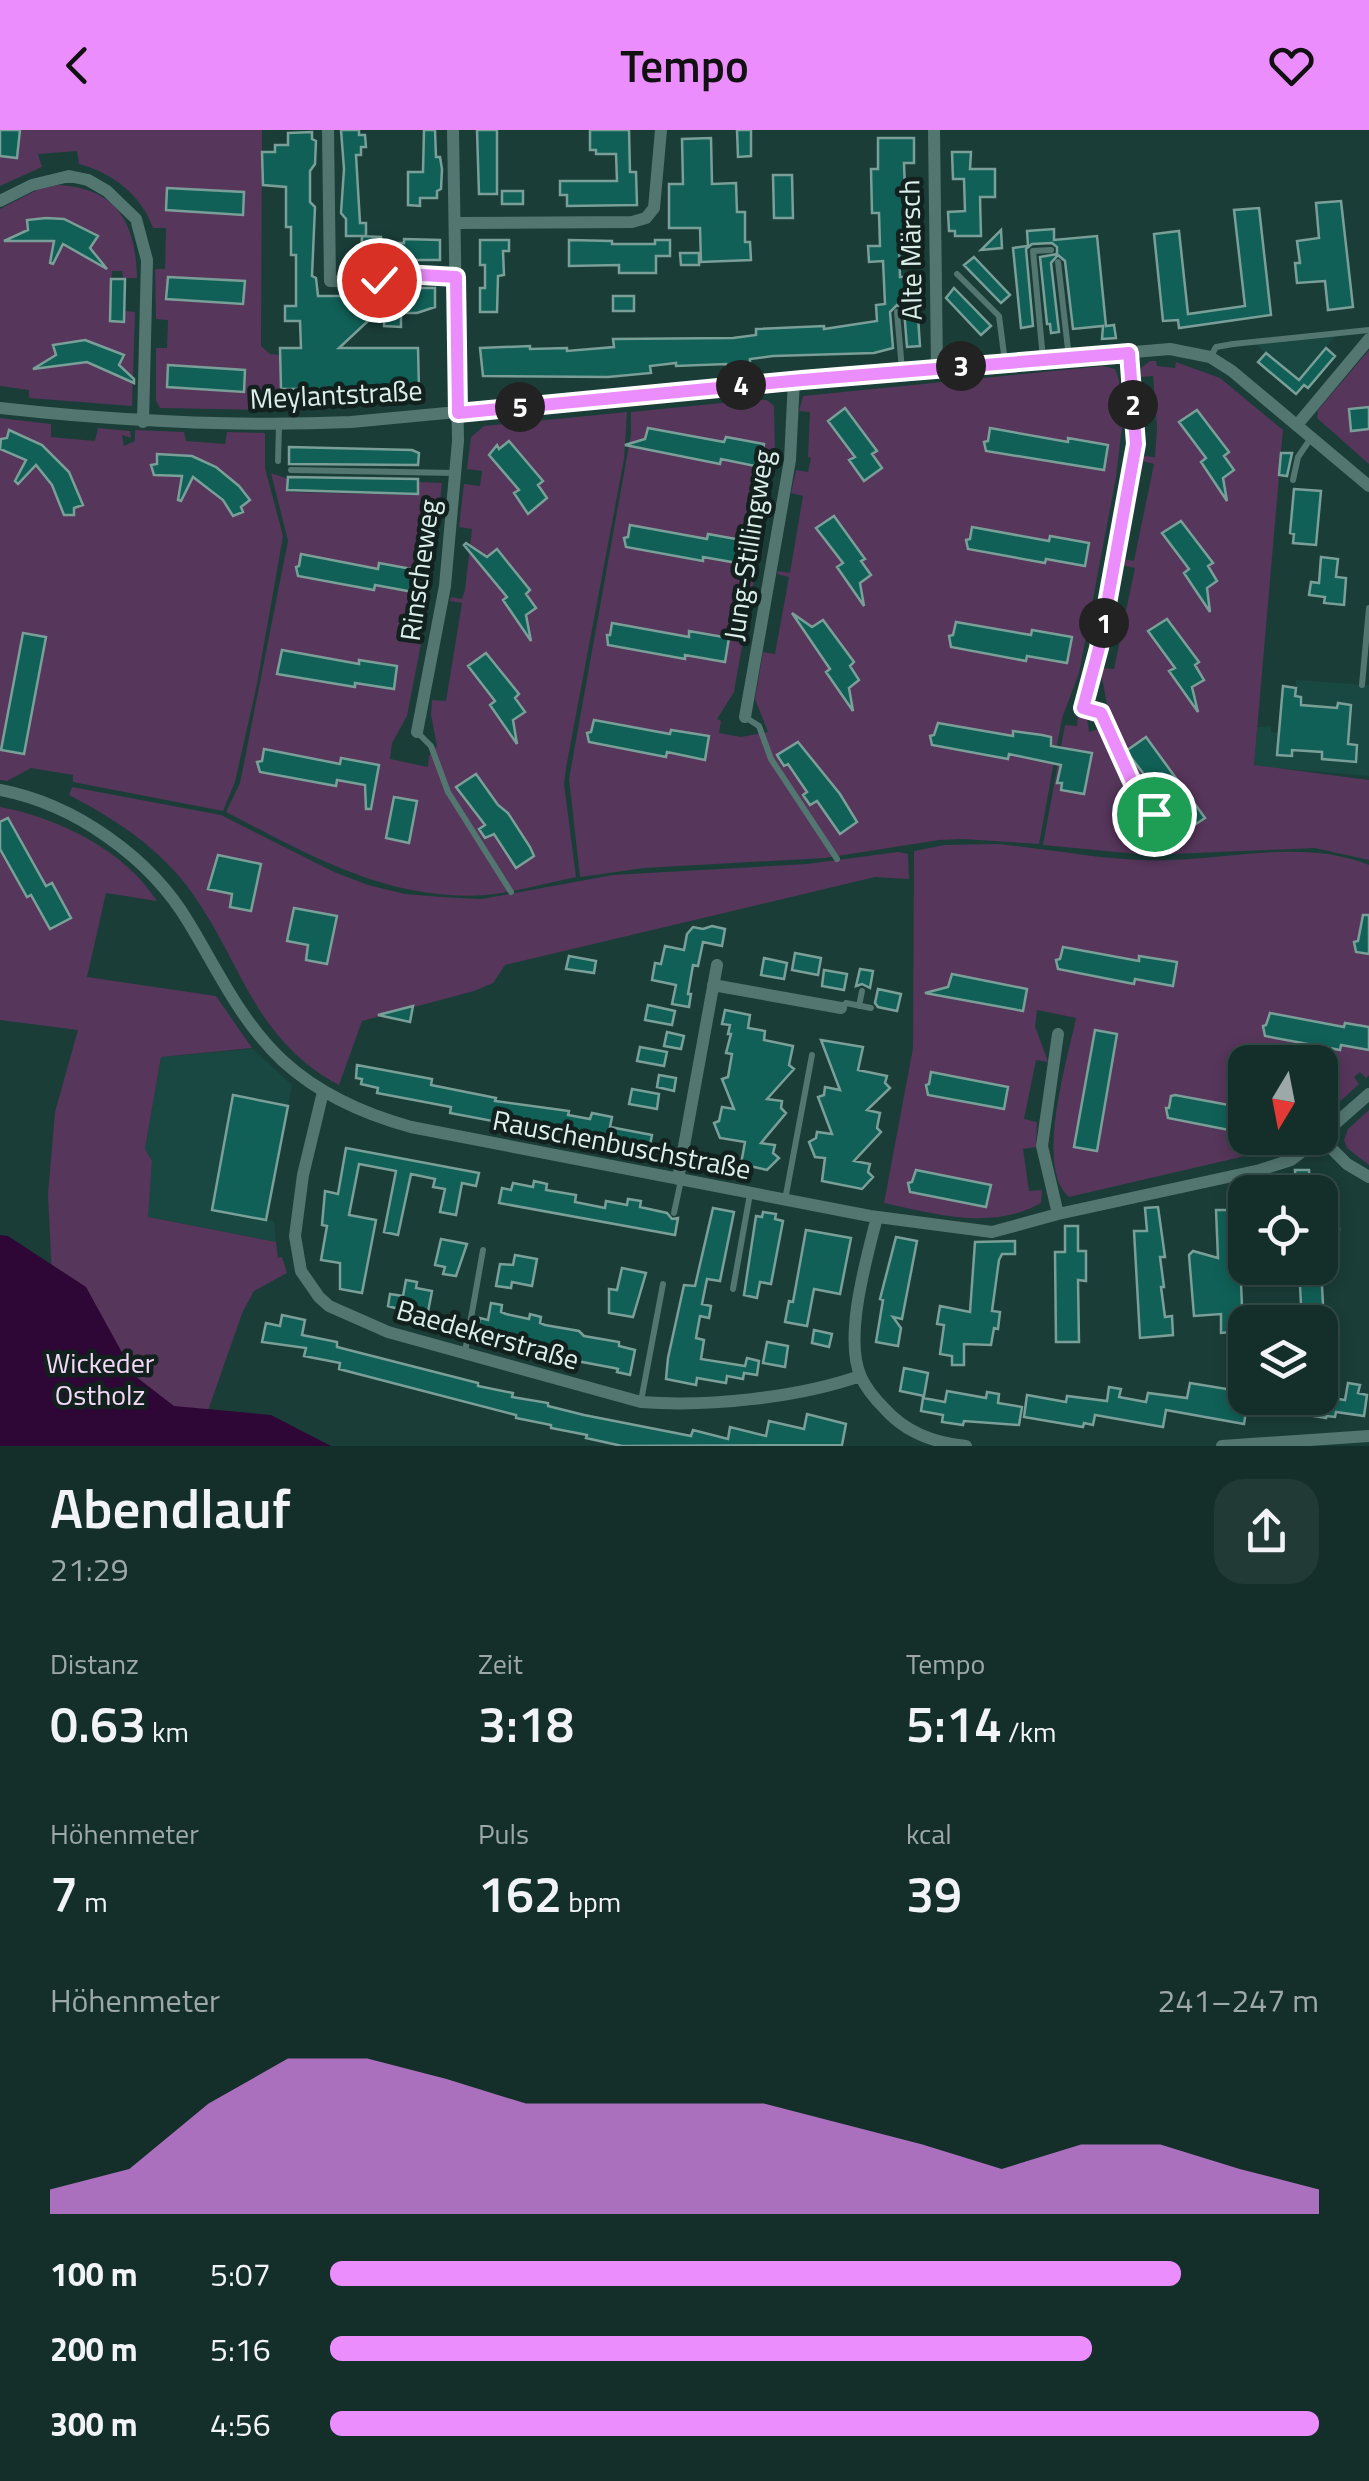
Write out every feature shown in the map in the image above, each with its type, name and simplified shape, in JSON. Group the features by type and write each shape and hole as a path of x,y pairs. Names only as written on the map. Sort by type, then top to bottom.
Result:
{"street":[{"path":"328,130 330,281 374,282 404,274 456,277"},
{"name":"Rinscheweg","path":"418,732 442,605 456,472 452,130"},
{"path":"456,223 632,222 646,218 654,208 661,130"},
{"name":"Alte Märsch","path":"934,130 937,368"},
{"path":"0,201 32,185 69,176 88,180 107,191 135,218 148,260 142,422"},
{"path":"1297,425 1369,339"},
{"name":"Meylantstraße","path":"0,408 142,422 280,425 1170,350 1210,358 1369,486"},
{"path":"1083,708 1099,648 1136,444 1129,353"},
{"name":"Jung-Stillingweg","path":"744,717 790,460 794,380"},
{"name":"Rauschenbuschstraße","path":"0,790 36,798 91,827 138,864 166,890 232,999 283,1060 323,1092 360,1111 411,1127 877,1217 992,1232 1260,1170 1297,1155"},
{"path":"679,1179 717,965"},
{"path":"713,986 841,1008"},
{"path":"1058,1034 1042,1146 1058,1214"},
{"name":"Baedekerstraße","path":"323,1092 303,1176 296,1252 302,1274 329,1306 353,1318 464,1354 641,1402 683,1405 732,1400 860,1376"},
{"name":"Rauschenbuschstraße","path":"1338,1121 1369,1094"},
{"path":"1338,1155 1369,1177"},
{"path":"877,1217 856,1329 860,1376 891,1416 910,1431 966,1446"},
{"path":"1222,1446 1369,1436"}],"lane":[{"path":"1043,360 1032,251 1051,250"},
{"path":"1058,262 1069,359"},
{"path":"957,274 999,316 1005,363"},
{"path":"897,312 902,372"},
{"name":"Meylantstraße","path":"1210,358 1216,347 1369,330"},
{"path":"278,461 280,425"},
{"path":"1292,480 1298,457 1312,437"},
{"path":"291,470 456,472"},
{"path":"1362,685 1369,608"},
{"path":"1083,708 1101,713 1134,786 1172,839"},
{"path":"744,717 759,726 771,759 837,859"},
{"path":"418,732 431,746 448,792 511,892"},
{"path":"859,1006 862,991"},
{"path":"841,1008 846,1004 870,1008"},
{"path":"786,1200 812,1055"},
{"path":"674,1214 679,1179"},
{"path":"733,1289 750,1194"},
{"path":"464,1354 483,1250"},
{"path":"641,1402 662,1284"}],"shaded area":[{"path":"1338,333 1299,380 1253,342"},
{"path":"1296,680 1369,685 1369,776 1254,766 1257,727 1271,726 1271,732 1285,733 1288,714 1281,713 1283,686 1296,687"},
{"path":"253,1049 292,1085 277,1163 260,1160 274,1178 266,1219 274,1221 276,1242 147,1217 152,1162 145,1150 161,1057"},
{"path":"0,1235 8,1236 86,1287 135,1376 174,1406 271,1415 331,1446 0,1446"}],"green space":[{"path":"0,130 262,130 261,346 270,354 280,355 281,388 341,388 341,407 160,408 156,401 156,348 167,348 168,320 156,319 155,269 165,269 166,228 153,228 141,205 124,187 79,164 77,151 38,154 42,167 0,186"},
{"path":"58,185 95,193 109,201 127,225 133,241 137,278 123,278 122,271 112,271 110,321 124,322 125,311 135,312 132,406 29,398 29,390 0,386 0,209 39,189"},
{"path":"1369,350 1369,464 1317,418 1318,410"},
{"path":"1150,361 1175,368 1176,362 1220,378 1283,430 1254,765 1369,780 1369,860 1315,848 1148,855 1043,845 1065,725 1077,726 1078,715 1087,718 1089,732 1111,725 1101,673 1102,668 1114,669 1135,568 1122,565 1123,559 1134,561 1154,464 1142,461 1142,456 1155,457 1153,376 1141,377 1141,368"},
{"path":"1103,366 1115,369 1119,380 1122,426 1116,477 1079,673 1062,718 1039,844 939,840 825,858 644,868 580,877 569,779 631,434 631,412 752,400 767,400 774,406 775,462 734,692 717,719 721,721 719,733 741,737 768,732 755,699 763,652 775,654 789,577 777,574 790,573 803,496 791,493 796,470 808,472 811,458 810,412 799,411 803,396"},
{"path":"627,412 624,459 564,784 576,877 486,895 416,891 319,859 226,812 240,783 288,541 271,473 288,479 288,492 418,495 419,482 442,483 428,608 407,716 392,743 390,759 428,767 429,756 437,746 432,700 446,701 462,603 450,601 451,597 462,599 465,590 472,529 459,527 464,484 480,486 482,471 467,469 471,437 484,426"},
{"path":"0,418 51,424 51,437 95,441 98,428 130,431 131,438 122,435 124,446 135,441 135,430 184,432 186,441 225,444 227,432 265,433 265,468 283,536 257,684 235,782 223,811 73,782 73,775 31,768 7,781 0,780"},
{"path":"72,787 221,815 334,872 405,894 482,899 613,875 807,864 898,852 908,854 909,879 875,877 505,965 493,983 474,991 362,1021 339,1085 311,1067 269,1024 193,894 167,863 137,837 69,795"},
{"name":"Wickeder Ostholz","path":"0,807 45,819 88,839 127,866 157,901 106,893 87,977 216,996 252,1048 161,1057 145,1149 152,1161 148,1217 276,1242 278,1258 282,1257 287,1273 254,1291 243,1311 206,1416 0,1446 52,1277 48,1194 55,1112 78,1030 0,1020"},
{"path":"997,844 1147,860 1269,852 1320,853 1369,865 1369,1075 1366,1078 1360,1072 1354,1077 1359,1084 1338,1103 1338,1045 1228,1045 1228,1155 1249,1155 1069,1197 1059,1183 1054,1138 1076,1018 1037,1010 1035,1026 1048,1062 1036,1060 1024,1119 1037,1122 1036,1147 1023,1149 1029,1191 1042,1190 1041,1203 1003,1216 963,1218 884,1203 913,1048 914,851 945,845"},
{"path":"1369,1110 1369,1165 1347,1148 1344,1140 1348,1129"}],"building":[{"path":"0,130 20,130 17,158 0,156"},
{"path":"341,130 359,130 359,135 365,135 366,147 361,147 361,155 356,155 360,223 366,223 366,236 346,236 346,219 341,213"},
{"path":"424,130 435,130 436,157 440,157 442,169 441,189 437,198 420,198 420,206 408,205 408,172 423,172"},
{"path":"477,130 497,130 497,194 479,194"},
{"path":"590,130 629,130 630,172 636,172 637,205 567,206 567,195 560,195 560,181 617,181 616,154 596,154 596,150 590,150"},
{"path":"737,130 751,130 751,156 738,157"},
{"path":"312,132 316,141 315,164 310,171 310,202 315,207 312,276 316,278 318,296 356,296 364,303 399,302 399,293 405,293 406,288 435,288 435,307 401,313 401,327 384,326 385,305 339,348 418,348 419,389 281,389 280,348 301,348 300,321 285,321 285,306 296,306 296,255 291,255 291,227 286,227 286,187 263,185 262,152 275,152 275,145 288,145 288,133"},
{"path":"711,138 712,184 736,183 737,212 745,212 745,242 750,242 751,260 701,262 700,228 669,228 669,184 683,184 682,139"},
{"path":"878,138 914,138 914,163 904,163 906,221 919,221 919,241 899,242 900,277 922,277 922,302 917,302 920,346 907,347 904,310 897,305 890,312 893,348 874,353 773,356 750,359 750,364 726,366 676,363 650,366 651,373 608,377 483,376 480,348 530,346 567,351 614,347 613,339 733,338 756,335 756,329 824,329 877,321 876,305 885,304 883,261 869,262 868,246 880,246 879,213 872,213 871,169 878,169"},
{"path":"952,152 971,152 970,169 995,169 995,197 980,197 981,236 955,236 955,231 949,231 948,212 965,211 964,179 953,179"},
{"path":"773,175 792,175 793,218 774,218"},
{"path":"167,188 244,192 243,215 166,210"},
{"path":"502,191 523,191 523,204 502,204"},
{"path":"1341,201 1353,307 1328,310 1325,281 1297,283 1297,241 1319,238 1316,203"},
{"path":"1259,208 1271,315 1179,328 1178,320 1163,321 1154,234 1179,231 1188,314 1245,306 1234,210"},
{"path":"64,219 98,236 90,248 107,269 63,244 53,264 50,263 54,241 4,241 28,230 27,220"},
{"path":"1054,229 1054,240 1097,236 1106,326 1114,325 1116,338 1102,339 1103,326 1073,329 1065,261 1058,255 1051,263 1059,332 1051,333 1040,257 1057,254 1052,243 1032,244 1026,249 1033,326 1021,328 1013,248 1028,246 1027,231"},
{"path":"1001,230 1002,248 981,250"},
{"path":"362,236 381,237 381,243 440,240 440,260 394,260 394,266 368,266 361,263"},
{"path":"480,240 509,240 509,251 503,251 504,275 498,276 497,312 480,312 485,265 480,265"},
{"path":"569,240 655,244 655,240 670,240 670,256 656,256 656,273 619,273 619,265 569,266"},
{"path":"680,253 699,253 699,265 681,265"},
{"path":"974,257 1010,295 1001,303 964,265"},
{"path":"168,277 245,281 243,304 166,299"},
{"path":"111,279 125,279 124,322 110,321"},
{"path":"954,288 991,326 981,335 946,298"},
{"path":"613,296 634,296 634,311 613,311"},
{"path":"85,340 124,355 119,365 134,383 87,362 33,369 56,355 53,345"},
{"path":"1326,348 1335,356 1308,388 1304,385 1296,394 1258,362 1266,353 1299,380"},
{"path":"168,365 245,370 244,392 167,387"},
{"path":"1369,407 1369,429 1351,431 1349,409"},
{"path":"845,408 877,451 872,454 882,468 864,481 849,460 855,457 828,421"},
{"path":"1197,410 1229,452 1224,456 1234,470 1223,478 1227,501 1201,462 1206,458 1179,422"},
{"path":"648,428 724,442 726,437 764,444 760,467 721,459 720,464 625,445 645,439"},
{"path":"990,428 1108,445 1104,470 986,451 984,442 988,441"},
{"path":"9,430 42,445 69,472 83,505 74,508 74,515 64,515 52,485 36,465 18,484 15,481 26,460 0,449 1,439 7,438"},
{"path":"509,441 543,481 538,485 547,498 528,514 514,493 519,490 489,455 497,445 499,449"},
{"path":"289,447 412,450 419,453 418,465 289,464"},
{"path":"1281,453 1292,453 1287,476 1279,475"},
{"path":"157,454 192,456 216,467 250,500 241,507 243,512 233,516 223,500 193,477 181,501 178,500 182,476 154,475 151,465 157,464"},
{"path":"288,477 418,479 418,494 287,490"},
{"path":"1294,489 1321,491 1316,545 1293,543 1294,534 1290,533"},
{"path":"834,516 865,559 861,561 871,575 860,583 864,606 837,567 843,563 816,528"},
{"path":"1181,521 1213,563 1208,566 1217,581 1207,588 1210,612 1184,573 1189,569 1162,533"},
{"path":"630,525 707,539 708,534 747,541 743,564 626,547 624,538 628,537"},
{"path":"972,527 1049,541 1050,536 1089,543 1085,566 968,549 966,540 970,539"},
{"path":"466,543 487,557 497,549 530,590 526,594 536,608 526,615 531,641 503,600 507,597"},
{"path":"301,554 378,569 379,563 417,570 413,592 375,585 374,590 298,576 296,567"},
{"path":"1321,557 1338,559 1336,577 1346,578 1344,605 1324,603 1325,597 1309,595 1311,582 1319,583"},
{"path":"792,613 812,627 823,620 854,662 850,666 859,680 849,688 853,711 826,672 830,669"},
{"path":"1167,619 1199,662 1195,665 1204,680 1192,687 1198,712 1169,671 1175,668 1148,631"},
{"path":"956,622 1031,635 1032,630 1072,637 1067,663 1027,656 1026,661 951,647 949,636 953,635"},
{"path":"612,623 689,637 689,631 729,638 725,662 608,645"},
{"path":"23,633 46,637 24,754 1,750"},
{"path":"282,650 359,664 359,660 397,666 394,689 277,674"},
{"path":"486,653 519,694 515,698 525,712 513,720 517,744 490,705 495,701 468,666"},
{"path":"1283,686 1296,688 1295,696 1301,697 1301,705 1351,705 1348,744 1357,745 1356,762 1322,759 1322,752 1292,750 1292,756 1277,755"},
{"path":"594,720 670,734 671,730 709,736 705,760 667,752 666,757 589,742 587,733 591,732"},
{"path":"938,723 1013,736 1013,731 1042,735 1051,737 1051,746 1092,753 1084,794 1061,790 1062,783 1057,783 1061,765 932,745 930,736"},
{"path":"1146,737 1205,818 1187,830 1126,751"},
{"path":"798,742 857,822 840,834 817,801 810,805 803,795 807,792 777,755"},
{"path":"264,749 340,764 341,758 379,765 371,809 366,809 365,785 337,780 336,786 260,772 257,762 262,761"},
{"path":"476,774 508,813 534,856 516,868 494,834 485,838 479,829 485,825 456,787"},
{"path":"394,797 417,801 409,843 386,838"},
{"path":"8,818 46,886 52,883 71,918 50,929 0,849 0,822"},
{"path":"218,855 261,864 251,911 230,907 232,894 208,889"},
{"path":"294,908 337,916 327,964 306,960 308,945 287,941"},
{"path":"1363,915 1369,915 1369,954 1356,952 1354,942 1358,941"},
{"path":"693,927 725,929 722,946 703,942 698,966 693,965 689,1007 672,1004 676,985 652,980 655,963 661,964 665,946 684,950 687,934"},
{"path":"1063,947 1139,961 1139,956 1177,962 1173,986 1135,979 1134,984 1058,969 1056,960 1060,959"},
{"path":"795,953 821,958 818,975 792,970"},
{"path":"569,956 596,961 594,973 566,969"},
{"path":"764,958 787,963 784,979 761,975"},
{"path":"860,969 873,971 870,988 856,986"},
{"path":"824,970 847,974 844,990 822,986"},
{"path":"952,974 1027,989 1023,1011 925,993 948,987"},
{"path":"878,989 901,994 897,1011 878,1007"},
{"path":"648,1005 675,1011 672,1025 645,1020"},
{"path":"413,1006 410,1022 378,1015"},
{"path":"725,1010 750,1015 748,1028 765,1031 764,1040 793,1046 789,1065 794,1069 767,1099 782,1101 781,1108 786,1113 761,1143 775,1145 773,1153 779,1158 767,1170 741,1164 745,1142 720,1138 714,1123 719,1121 722,1107 734,1109 722,1079 728,1077 732,1054 726,1053 731,1034 730,1025 722,1024"},
{"path":"1270,1013 1344,1027 1345,1023 1369,1027 1369,1050 1341,1045 1340,1050 1338,1045 1313,1045 1265,1036"},
{"path":"1095,1030 1117,1034 1097,1151 1074,1147"},
{"path":"667,1032 684,1036 681,1049 664,1046"},
{"path":"821,1040 863,1047 858,1070 887,1076 885,1083 890,1088 867,1110 880,1113 877,1128 881,1132 854,1161 870,1164 868,1172 873,1177 862,1189 822,1181 825,1158 815,1157 809,1142 817,1132 832,1134 818,1097 824,1095 825,1087 840,1090"},
{"path":"640,1047 667,1052 664,1066 637,1061"},
{"path":"357,1065 432,1079 431,1085 496,1098 495,1101 569,1111 568,1115 590,1119 592,1113 612,1117 610,1127 652,1135 649,1150 450,1113 451,1107 377,1093 378,1088 361,1084 362,1079 356,1078"},
{"path":"931,1072 1008,1087 1004,1109 928,1095 926,1085"},
{"path":"659,1075 676,1078 674,1091 657,1087"},
{"path":"632,1089 659,1094 657,1109 629,1104"},
{"path":"233,1095 288,1106 266,1220 212,1210"},
{"path":"1171,1096 1228,1105 1228,1130 1168,1118 1166,1108"},
{"path":"346,1148 479,1173 476,1186 462,1183 456,1215 440,1212 445,1189 433,1187 435,1179 411,1174 398,1235 384,1232 396,1171 359,1164 349,1215 376,1220 362,1293 340,1289 340,1263 321,1260 327,1226 322,1225 325,1191 338,1194"},
{"path":"916,1170 991,1185 986,1207 910,1192 908,1183"},
{"path":"1295,1170 1309,1170 1309,1175 1295,1175"},
{"path":"534,1181 547,1184 546,1190 576,1195 575,1202 605,1208 606,1201 627,1205 628,1199 641,1201 640,1207 678,1218 675,1235 499,1203 502,1188 511,1190 513,1183 533,1187"},
{"path":"1158,1207 1165,1257 1160,1257 1161,1287 1165,1317 1172,1316 1173,1335 1140,1338 1134,1231 1147,1231 1145,1208"},
{"path":"713,1208 734,1212 720,1281 707,1279 702,1304 711,1306 709,1318 700,1316 696,1338 704,1340 701,1359 745,1366 747,1358 759,1361 757,1375 744,1373 743,1379 727,1376 726,1383 697,1378 696,1385 666,1379 668,1358 684,1285 695,1286"},
{"path":"1216,1210 1228,1210 1228,1285 1241,1285 1242,1305 1228,1305 1228,1332 1221,1333 1221,1314 1194,1316 1189,1255 1193,1251 1218,1258"},
{"path":"763,1212 776,1214 775,1219 783,1221 771,1284 760,1282 757,1298 744,1295 756,1216 762,1217"},
{"path":"1065,1226 1078,1226 1078,1251 1086,1251 1086,1281 1078,1280 1079,1342 1056,1342 1055,1252 1065,1252"},
{"path":"806,1230 851,1238 840,1294 814,1289 807,1326 785,1322 789,1301 793,1302"},
{"path":"896,1237 917,1241 902,1319 893,1317 901,1328 898,1346 876,1342 883,1300 880,1299"},
{"path":"441,1239 467,1244 456,1276 443,1274 445,1267 435,1265"},
{"path":"1015,1241 1015,1254 1002,1254 999,1260 992,1311 1000,1312 991,1345 964,1344 964,1365 952,1365 952,1356 940,1354 944,1325 937,1324 940,1306 970,1312 975,1242"},
{"path":"515,1255 537,1259 532,1286 512,1282 511,1288 496,1286 500,1264 513,1265"},
{"path":"622,1268 646,1273 633,1317 609,1313 609,1289 617,1290"},
{"path":"406,1280 417,1282 416,1288 432,1291 427,1317 388,1306 390,1294 403,1296"},
{"path":"1300,1285 1322,1285 1323,1305 1301,1305"},
{"path":"491,1303 502,1305 501,1312 506,1314 529,1319 530,1314 541,1317 540,1323 545,1325 619,1342 619,1346 635,1350 630,1375 477,1331 480,1318 488,1320"},
{"path":"282,1315 305,1320 302,1335 337,1342 337,1347 584,1415 691,1436 693,1430 728,1439 730,1427 766,1436 769,1421 804,1429 807,1414 846,1424 842,1445 622,1446 586,1438 587,1435 551,1428 516,1415 339,1369 340,1363 304,1356 306,1348 262,1342 266,1323 280,1326"},
{"path":"814,1330 832,1334 829,1347 812,1343"},
{"path":"767,1342 788,1346 785,1367 763,1363"},
{"path":"904,1368 928,1373 924,1396 900,1391"},
{"path":"1190,1383 1228,1389 1228,1415 1245,1415 1244,1424 1166,1410 1163,1427 1095,1415 1093,1425 1084,1423 1083,1427 1024,1417 1027,1395 1066,1402 1067,1396 1107,1401 1109,1387 1121,1389 1119,1397 1146,1402 1148,1393 1187,1398"},
{"path":"1348,1383 1360,1385 1358,1393 1367,1395 1364,1416 1338,1412 1338,1399 1345,1400"},
{"path":"947,1391 986,1398 987,1392 999,1394 998,1403 1022,1407 1019,1425 942,1422 943,1415 921,1411 923,1398 945,1402"}],"route":[{"path":"379,280 404,274 456,277 458,413 1129,353 1136,444 1099,648 1083,708 1101,713 1134,786 1154,814"}]}
